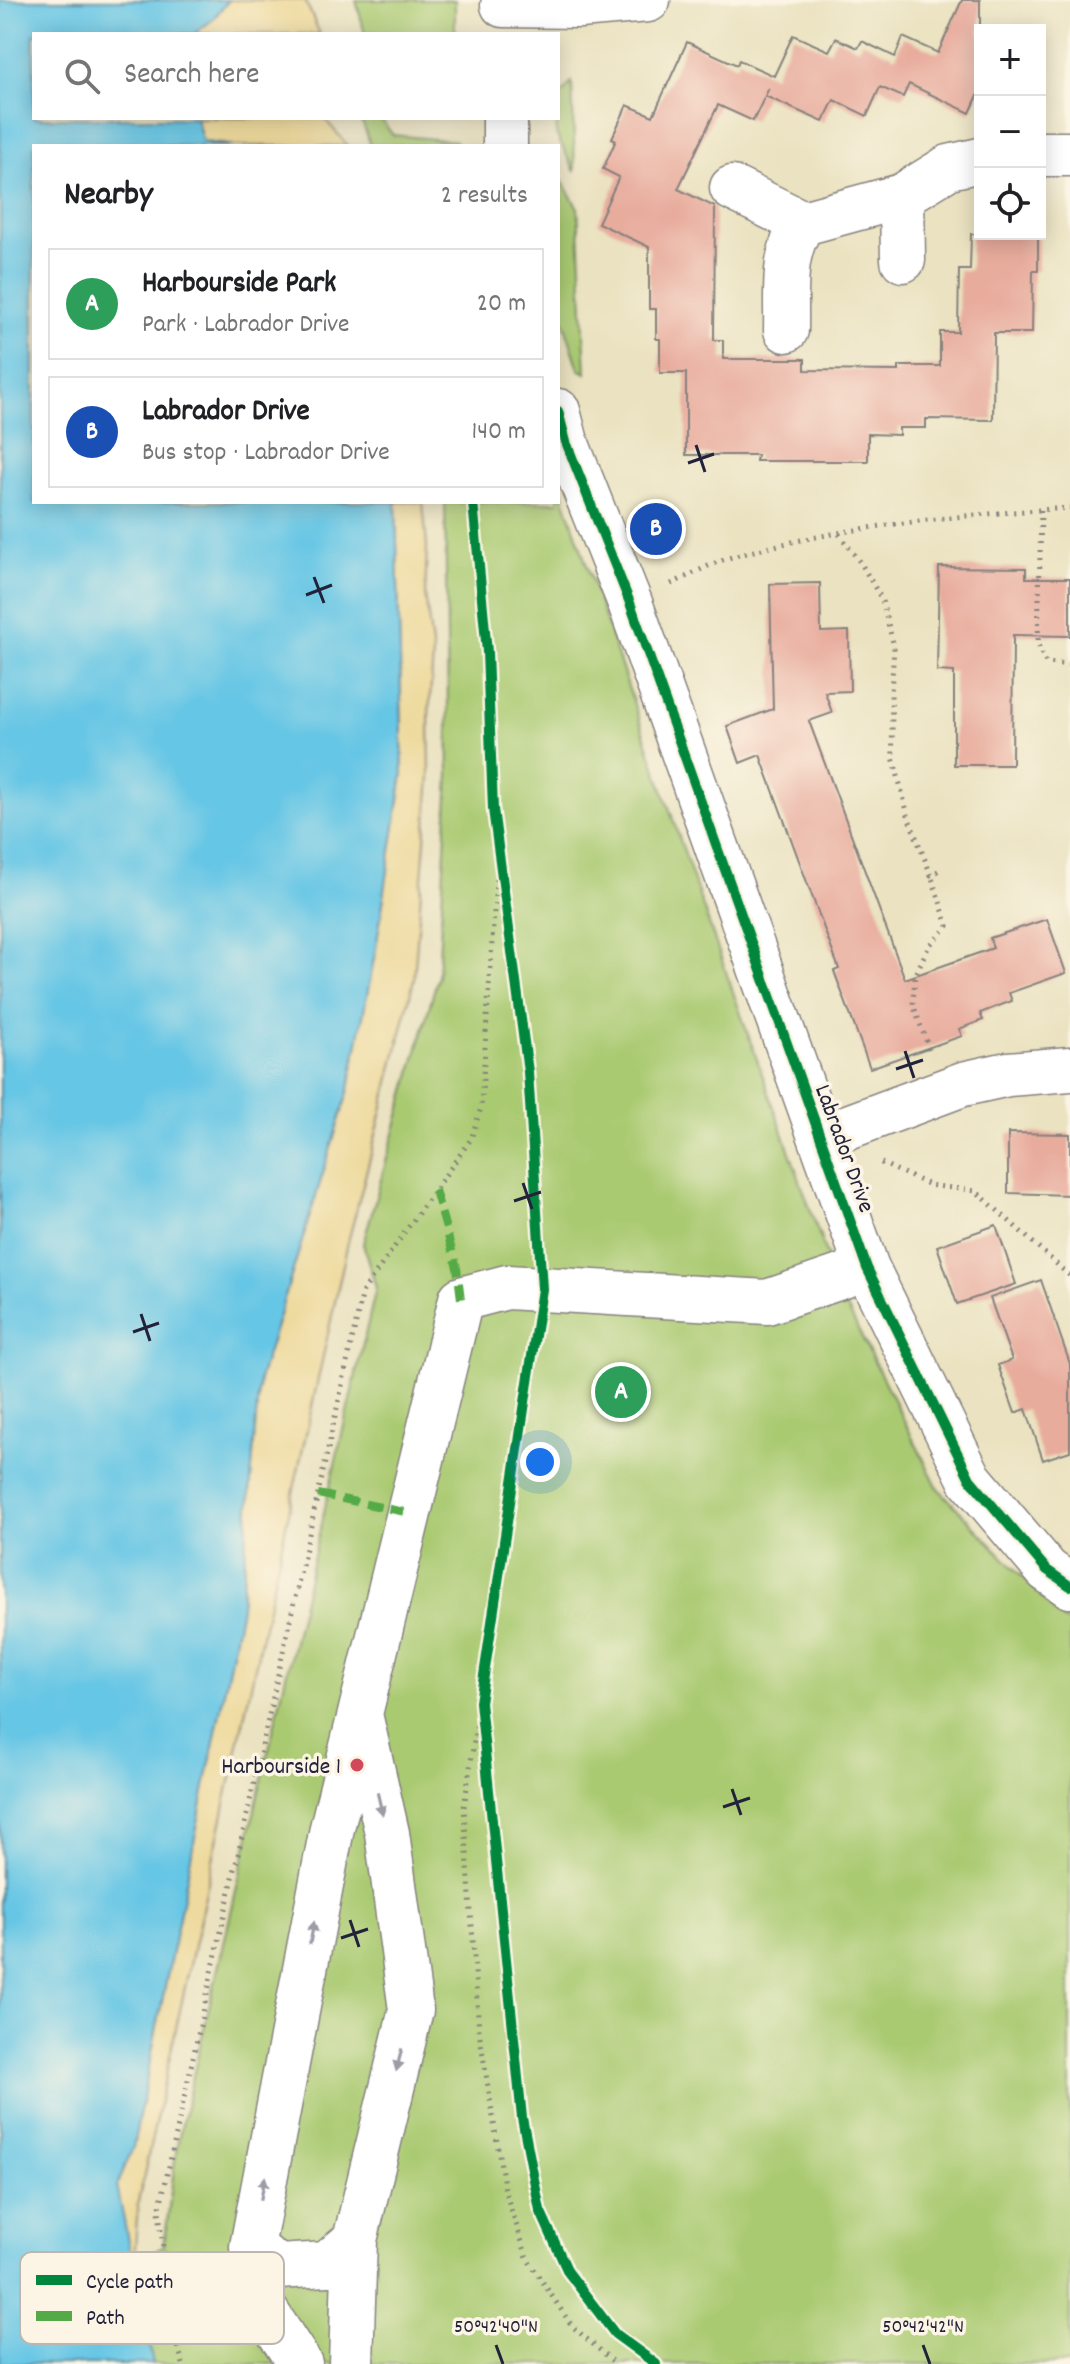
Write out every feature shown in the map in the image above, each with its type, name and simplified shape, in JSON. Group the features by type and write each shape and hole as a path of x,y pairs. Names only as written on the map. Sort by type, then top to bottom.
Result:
{"street":[{"path":"503,13 648,0"},
{"path":"505,120 505,144"},
{"path":"1046,154 1070,154"},
{"path":"786,330 788,259 796,233 803,223 902,196 949,167 974,161"},
{"path":"732,188 803,223"},
{"path":"902,196 903,260"},
{"name":"Labrador Drive","path":"560,419 566,442 630,603 867,1268 970,1479 1047,1570 1070,1586"},
{"name":"Labrador Drive","path":"821,1137 963,1084 1008,1074 1070,1069"},
{"path":"252,2252 332,1828 461,1299 507,1287 767,1302 867,1268"},
{"path":"351,2364 355,2240 411,2010 387,1833 360,1714"},
{"path":"284,2267 327,2264 355,2240"},
{"path":"252,2247 258,2252"},
{"path":"284,2339 300,2364"}],"path":[{"path":"630,603 730,558 839,533 996,513 1070,508"},
{"path":"1041,510 1038,645 1046,663 1070,665"},
{"path":"839,533 882,600 894,647 891,694 893,757 909,819 948,926 929,946 915,975 913,1004 944,1091"},
{"path":"497,837 506,907"},
{"path":"163,2252 159,2211 363,1291 471,1139 481,1108 498,851"},
{"path":"931,875 940,870"},
{"path":"821,1137 929,1185 976,1191 1070,1276"},
{"path":"482,1687 464,1807 479,2031 505,2191 528,2260 572,2326 616,2364"},
{"path":"480,1702 485,1748"},
{"path":"177,2344 183,2364"}],"green space":[{"path":"356,0 455,0 455,32 364,32"},
{"path":"572,82 575,172 556,134 557,120 560,120 560,96"},
{"path":"359,120 382,120 393,135 455,141 456,144 370,144"},
{"path":"560,177 578,208 586,373 579,369 560,310"},
{"path":"560,486 699,896 841,1296 938,1488 1070,1624 1070,2364 153,2364 149,2344 284,2344 284,2252 153,2252 164,2246 177,2145 376,1288 363,1244 438,976 449,776 445,504 560,504"}],"sand":[{"path":"229,0 305,0 319,32 197,32"},
{"path":"197,120 326,120 346,144 219,144 203,142"},
{"path":"396,504 423,504 427,547 425,595 433,653 429,715 430,777 414,979 348,1242 138,2202 135,2252 120,2252 107,2209 133,2146 241,1607 259,1380 349,1089 376,948 403,774"}],"water":[{"path":"0,0 229,0 197,32 32,32 32,120 197,120 203,142 219,144 32,144 32,504 396,504 403,774 376,948 349,1089 259,1380 241,1607 133,2147 117,2186 130,2252 20,2252 20,2344 149,2344 153,2364 0,2364"}],"building":[{"path":"962,0 980,0 980,24 974,24 974,104 970,113 909,84 903,97 880,87 867,116 834,100 823,122 765,96 753,121 718,105 678,189 715,207 714,340 723,340 723,359 805,359 805,370 899,371 899,366 940,366 940,332 958,332 959,270 970,270 971,234 974,234 974,240 1038,240 1038,271 1033,271 1032,333 994,333 993,420 926,419 926,428 899,428 899,435 868,434 868,461 756,461 757,455 686,455 686,373 660,373 656,309 649,309 649,247 598,223 619,177 603,169 616,140 612,138 627,105 653,116 687,42 737,65 739,60 774,76 793,35 829,51 836,38 858,48 862,41 895,57 903,37 938,53"},
{"path":"939,567 1026,568 1026,578 1070,578 1070,636 1013,635 1012,765 954,765 954,672 937,671"},
{"path":"820,583 821,632 849,631 850,691 825,692 832,713 809,721 905,979 993,948 990,938 1047,919 1066,973 1009,993 1012,1001 980,1013 983,1020 959,1029 962,1036 870,1068 834,971 839,969 760,755 740,763 727,726 773,709 770,584"},
{"path":"1008,1133 1070,1134 1070,1195 1008,1193"},
{"path":"996,1225 1016,1284 957,1304 937,1246"},
{"path":"1041,1280 1070,1364 1070,1451 1043,1460 1026,1409 1015,1413 998,1365 1012,1360 990,1298"}],"marked path":[{"path":"435,1190 457,1268 461,1299"},
{"path":"318,1494 410,1513"}],"cycle path":[{"path":"560,419 566,442 630,603 867,1268 970,1479 1047,1570 1070,1586"},
{"path":"473,504 487,652 493,809 528,1072 542,1289 480,1702 522,2118 540,2210 568,2272 615,2334 656,2364"}],"place":[{"name":"Labrador Drive","path":"656,529"},
{"name":"Harbourside Park","path":"621,1392"},
{"name":"Harbourside 1","path":"357,1765"}]}
